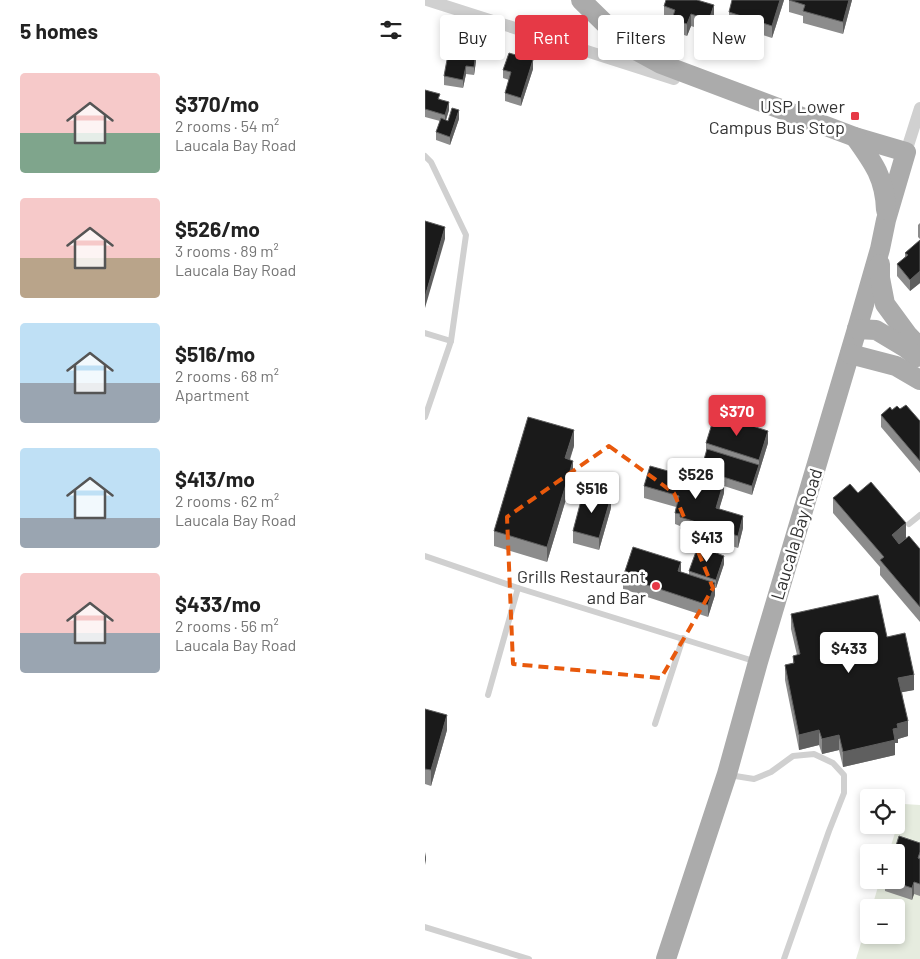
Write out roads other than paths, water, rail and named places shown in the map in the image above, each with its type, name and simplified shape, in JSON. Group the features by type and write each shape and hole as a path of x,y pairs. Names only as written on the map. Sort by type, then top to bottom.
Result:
{"main road":[{"path":"581,0 627,46 661,64 846,134 906,152"},
{"path":"846,134 868,156 879,174 884,189 887,220"},
{"name":"Laucala Bay Road","path":"666,959 727,774 758,662 880,250 906,152"},
{"path":"880,250 880,278 885,304 920,348"},
{"path":"857,329 877,330 920,359"},
{"path":"850,354 896,366 920,380"}],"street":[{"path":"427,0 846,134"},
{"name":"Laucala Bay Road","path":"906,152 920,108"}],"lane":[{"path":"425,156 431,162 466,235 451,341 425,417"},
{"path":"425,333 451,341"},
{"path":"909,524 920,515"},
{"path":"425,556 518,588 758,662"},
{"path":"488,695 518,588"},
{"path":"655,724 683,638"},
{"path":"727,774 755,779 771,772 793,756 814,754 833,763 844,775 844,793 784,959"},
{"path":"425,927 529,959"}],"place":[{"name":"USP Lower Campus Bus Stop","path":"855,116"},
{"name":"Grills Restaurant and Bar","path":"656,586"}]}
